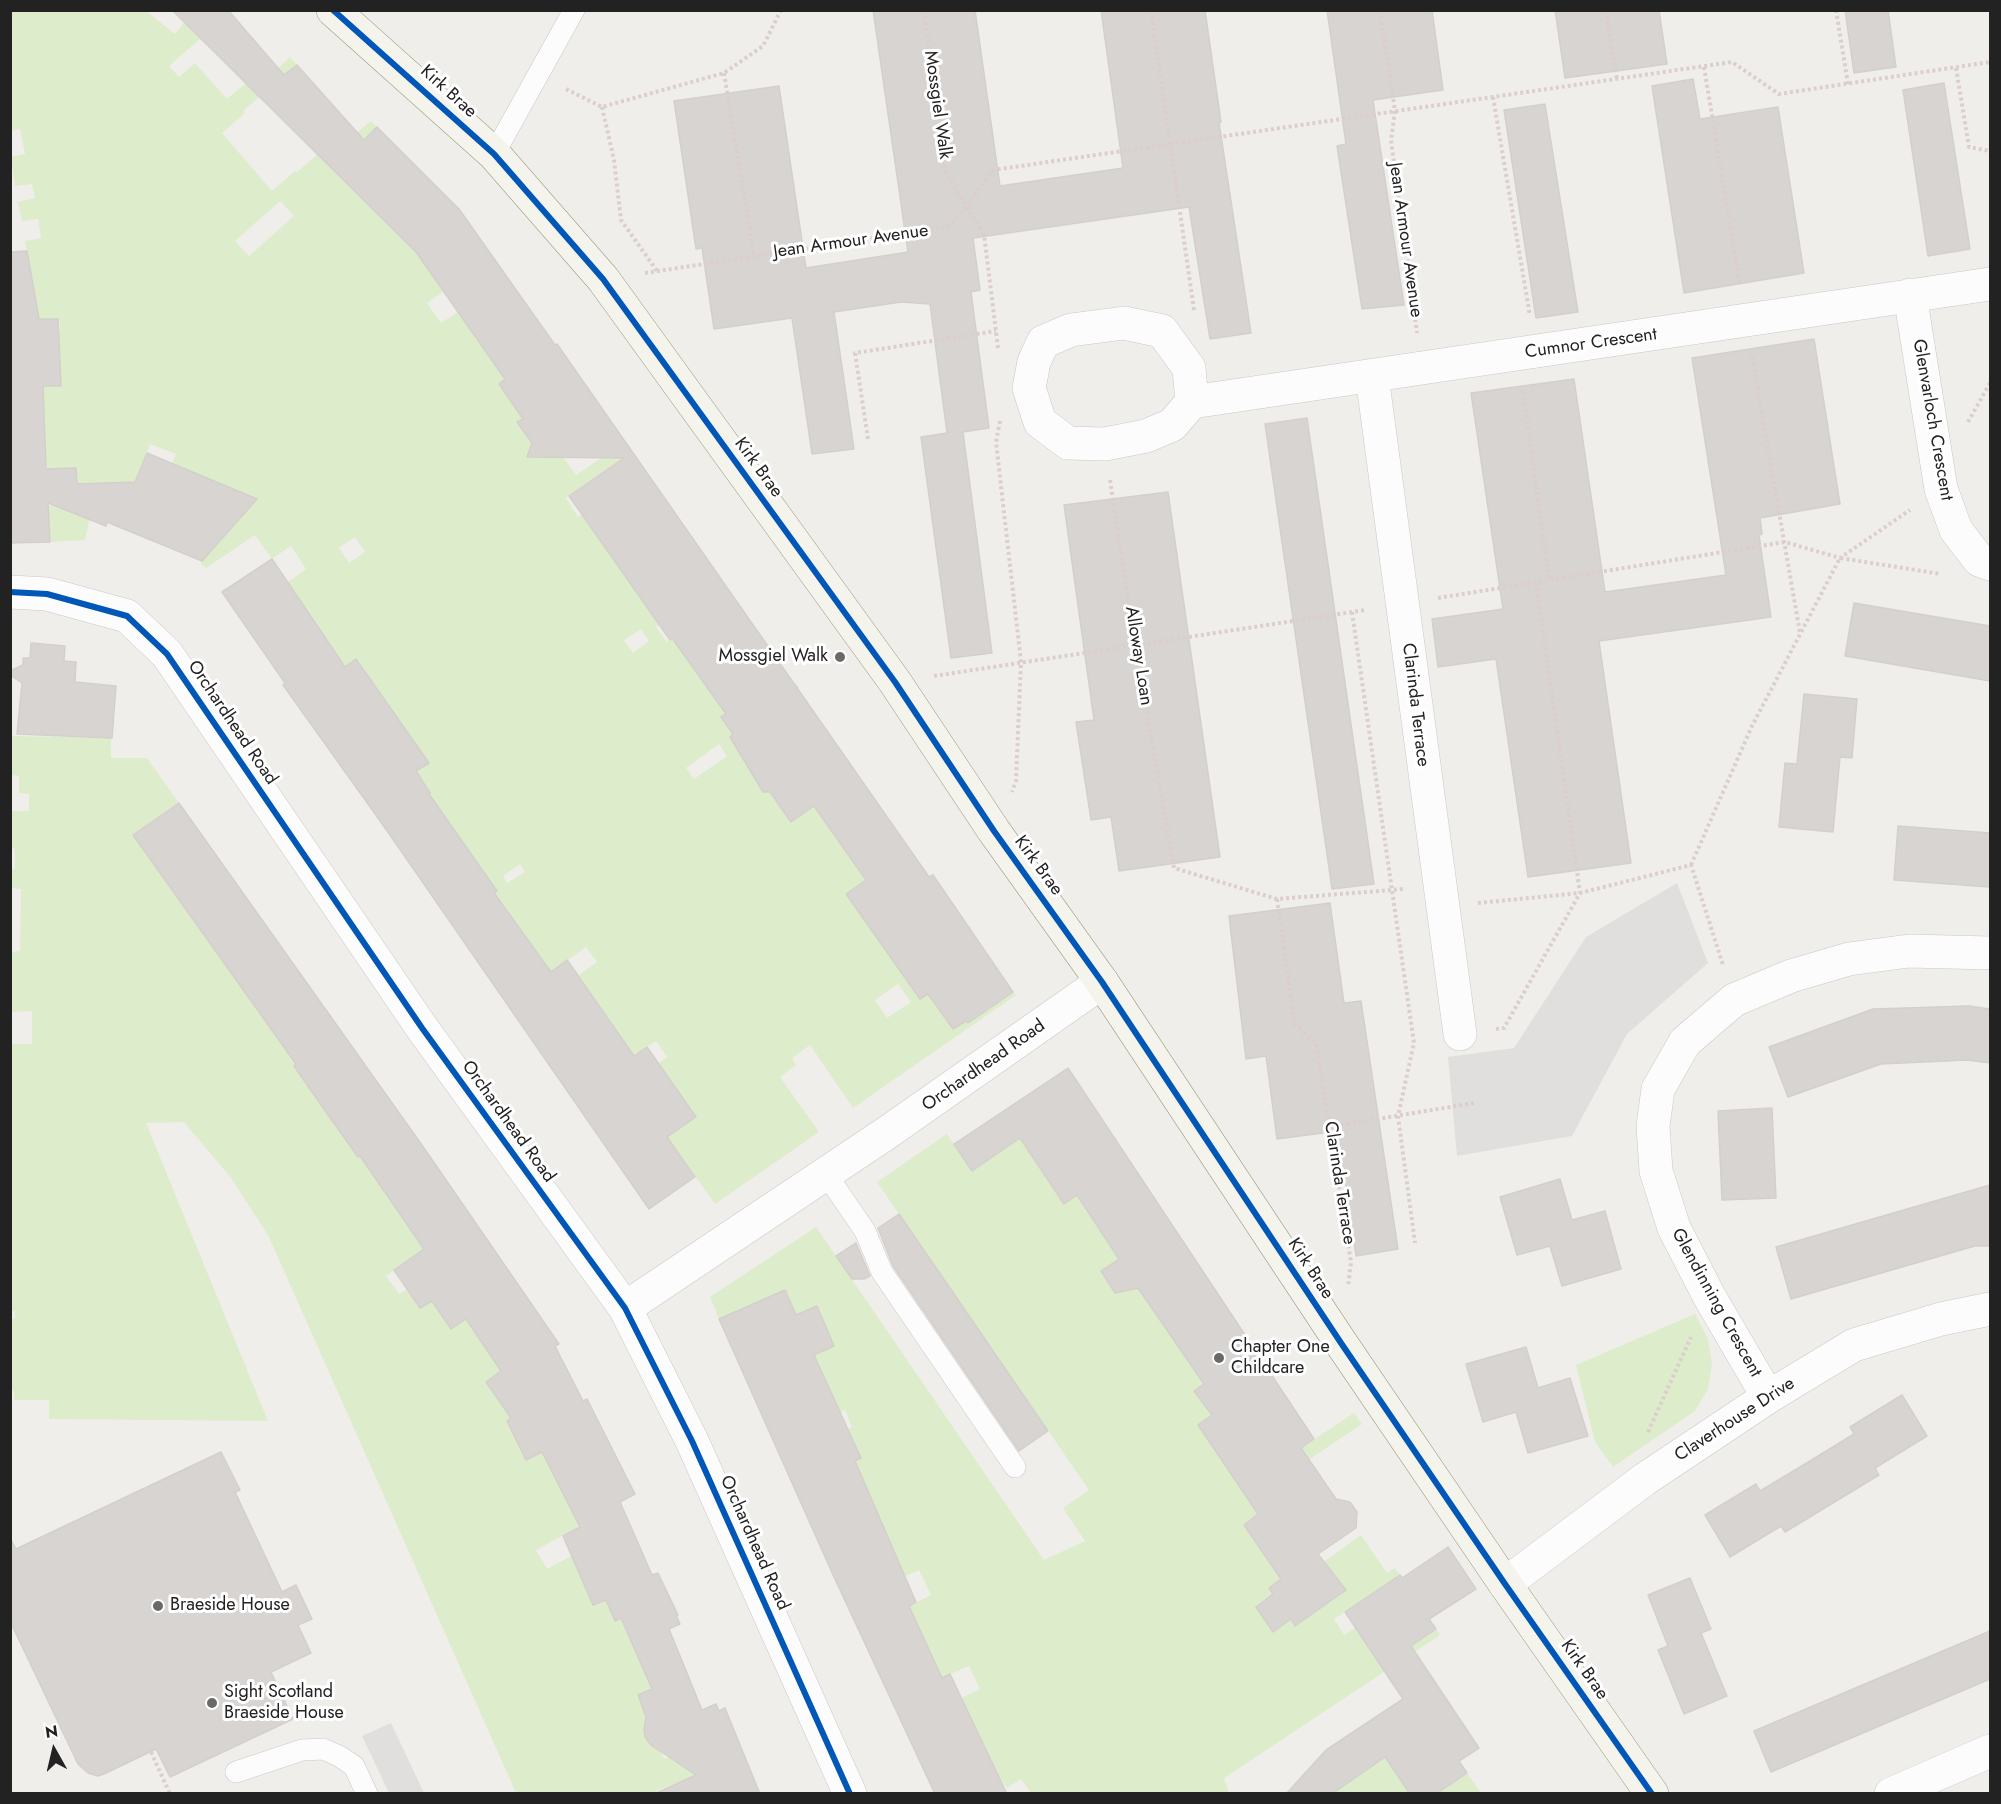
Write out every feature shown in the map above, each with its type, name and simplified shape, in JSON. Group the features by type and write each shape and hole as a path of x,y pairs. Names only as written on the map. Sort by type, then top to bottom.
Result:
{"street":[{"name":"Kirk Brae","path":"353,17 494,154 603,279 895,682 994,831 1102,982 1341,1343 1505,1584 1652,1794"},
{"name":"Cumnor Crescent","path":"1192,402 1990,284"},
{"name":"Glenvarloch Crescent","path":"1910,295 1941,489 1956,530 1985,562"},
{"path":"1124,323 1162,331 1189,368 1192,402 1172,425 1146,436 1105,444 1068,443 1040,422 1029,388 1034,363 1043,342 1071,330 1124,323"},
{"name":"Clarinda Terrace","path":"1372,376 1460,1034"},
{"name":"Orchardhead Road","path":"10,592 47,594 128,616 167,654 422,1028 625,1308 692,1441 850,1794"},
{"name":"Glendinning Crescent","path":"1768,1397 1709,1296 1674,1228 1656,1171 1653,1126 1658,1089 1686,1042 1734,1000 1791,975 1849,959 1909,951 1990,953"},
{"name":"Orchardhead Road","path":"625,1308 826,1174 1102,982"},
{"name":"Claverhouse Drive","path":"1505,1584 1645,1479 1768,1397 1854,1345 1941,1319 1990,1309"},
{"path":"1891,1794 1990,1751"}],"lane":[{"path":"494,154 574,10"},
{"path":"826,1174 865,1230 882,1272 1015,1467"},
{"path":"236,1772 302,1750 323,1749 354,1766 367,1794"}],"path":[{"path":"538,75 602,107 723,73 763,46 781,10"},
{"path":"1151,10 1199,343 1189,368"},
{"path":"1606,10 1617,79"},
{"path":"1836,10 1848,84"},
{"path":"1956,68 1969,147 1990,151"},
{"path":"1494,97 1527,353 1549,580"},
{"path":"602,107 614,160 621,220 657,271"},
{"path":"868,439 855,352 996,331"},
{"path":"994,831 1016,781 1021,662 996,442 1001,413"},
{"path":"1734,1000 1691,865 1752,726 1840,558 1950,576 1985,562"},
{"path":"1414,1043 1504,1028 1580,893 1536,583"},
{"path":"1352,612 1414,1043 1398,1116 1415,1243"},
{"path":"1277,899 1392,891 1440,896 1580,893 1691,865"},
{"path":"1329,1127 1474,1103"},
{"path":"1646,1436 1709,1296"},
{"path":"151,1752 170,1794"}],"green space":[{"path":"10,11 146,11 175,34 189,16 228,11 230,13 169,66 179,77 195,63 227,99 272,61 278,68 290,57 297,65 243,111 245,113 222,133 272,191 350,126 356,133 371,121 377,127 334,171 418,254 461,211 477,234 427,268 443,292 427,303 441,323 458,312 494,364 545,329 555,345 499,384 508,396 532,413 518,422 542,427 530,448 536,457 545,457 557,449 576,475 625,442 632,452 566,498 578,517 595,504 619,538 668,504 677,516 614,560 653,579 636,591 651,613 715,569 723,580 656,627 667,642 688,627 741,703 722,717 730,729 796,683 799,688 735,733 776,791 839,748 848,760 781,807 791,822 814,806 866,880 845,894 856,910 921,865 930,877 866,921 910,967 969,926 977,939 910,985 920,999 941,985 952,1001 939,1010 953,1029 966,1021 968,1023 1013,992 1016,995 853,1108 810,1045 792,1058 796,1065 780,1077 819,1132 715,1204 667,1137 642,1075 667,1057 656,1041 633,1056 586,987 569,997 499,900 479,913 439,809 394,841 382,825 430,793 416,771 428,762 412,739 338,761 327,747 388,704 357,659 343,668 285,683 279,675 303,659 288,582 306,569 291,546 272,559 255,535 206,568 200,563 256,499 172,464 176,454 150,444 116,526 110,523 125,483 77,484 76,468 46,469 43,386 61,386 61,375 40,332 60,331 59,320 40,321 25,241 41,238 38,219 22,221 18,202 35,198 32,184 15,186 11,157 25,154 20,129 11,131","holes":["280,201 294,216 249,256 235,241","355,537 365,552 349,563 339,548","641,629 649,641 633,653 624,640","719,744 727,756 694,779 686,768","520,864 525,872 507,883 503,876","586,947 597,962 579,975 568,960","898,984 911,1002 887,1018 875,1000"]},
{"path":"93,504 85,540 50,542 48,506"},
{"path":"11,736 111,738 111,758 147,758 179,803 133,835 200,929 246,898 259,915 214,947 282,1045 341,1033 294,1066 358,1157 403,1126 395,1168 377,1180 424,1249 386,1276 399,1294 407,1289 420,1308 450,1288 451,1329 473,1314 480,1340 501,1371 486,1382 499,1400 542,1372 542,1452 580,1526 536,1550 547,1569 630,1524 606,1600 615,1620 621,1618 633,1645 669,1629 688,1674 638,1695 649,1722 645,1724 644,1731 649,1743 654,1747 658,1745 664,1759 698,1745 708,1770 651,1793 516,1793 268,1235 231,1178 184,1122 146,1123 268,1421 49,1419 49,1400 14,1400 14,1391 10,1390 11,1319 15,1318 15,1311 10,1311 11,1044 32,1044 32,1011 11,1012 11,952 20,951 21,889 11,888 11,869 15,869 15,849 11,848 11,811 29,811 29,794 19,793 19,776 11,775"},
{"path":"999,1114 1017,1141 1020,1138 1031,1155 1045,1146 1062,1172 1048,1181 1064,1204 1077,1195 1119,1259 1101,1271 1133,1280 1168,1331 1219,1297 1178,1346 1204,1384 1195,1391 1272,1376 1199,1425 1241,1488 1354,1413 1362,1424 1286,1475 1269,1507 1244,1525 1281,1579 1273,1594 1256,1607 1273,1632 1291,1619 1296,1625 1338,1596 1318,1566 1361,1535 1387,1573 1395,1568 1400,1575 1334,1619 1344,1635 1363,1623 1373,1637 1365,1643 1374,1656 1389,1660 1436,1629 1440,1635 1224,1778 1229,1793 1031,1793 1021,1779 1007,1788 993,1769 961,1698 980,1689 969,1666 939,1679 933,1658 909,1606 931,1595 919,1570 897,1580 841,1592 836,1581 895,1554 868,1491 837,1504 805,1483 860,1458 848,1429 852,1427 845,1410 824,1419 777,1371 834,1346 817,1306 796,1315 785,1290 719,1319 710,1297 816,1227 1044,1560 1085,1541 1063,1508 1089,1490 877,1182 947,1134 972,1171 1009,1146 991,1119"},
{"path":"1695,1314 1708,1339 1712,1364 1708,1389 1695,1411 1613,1467 1595,1442 1576,1365"},
{"path":"1382,1752 1408,1791 1419,1794 1332,1794"},
{"path":"1467,1773 1481,1793 1442,1793 1432,1779 1444,1788"}],"shaded area":[{"path":"1677,883 1708,963 1627,1034 1572,1136 1457,1156 1448,1057 1514,1048 1586,937"},
{"path":"391,1723 424,1793 389,1793 362,1736"}],"building":[{"path":"172,10 228,10 284,75 297,65 364,140 377,127 459,209 555,345 557,344 929,877 933,875 1013,992 968,1023 966,1021 953,1029 928,994 920,999 846,894 866,880 814,806 791,822 770,792 763,792 730,737 733,734 721,717 726,714 672,638 670,640 569,496 624,458 527,457 532,443 517,422 523,419 499,384 505,379 416,252"},
{"path":"873,10 975,10 1000,186 1123,168 1101,10 1205,10 1221,122 1219,122 1251,333 1210,339 1189,207 973,238 980,290 971,292 989,428 963,432 992,653 951,658 921,437 947,433 930,304 901,302 834,312 854,449 812,454 792,318 714,329 702,248 696,249 674,101 779,86 806,268 908,252"},
{"path":"1327,10 1432,10 1443,90 1373,100 1404,305 1362,309 1337,146 1346,144"},
{"path":"1555,10 1659,10 1667,64 1565,78"},
{"path":"1845,10 1888,10 1896,67 1854,73"},
{"path":"1693,79 1700,119 1778,107 1804,273 1684,293 1652,86"},
{"path":"1944,83 1970,249 1928,256 1903,90"},
{"path":"1545,104 1578,312 1536,318 1504,110"},
{"path":"27,251 39,319 58,319 61,386 43,386 46,469 76,468 77,484 135,482 147,453 257,499 202,561 107,522 106,526 48,503 50,542 10,543 10,252"},
{"path":"1814,339 1840,504 1760,518 1762,534 1759,535 1771,617 1599,641 1631,863 1528,877 1496,659 1438,667 1432,619 1503,609 1471,393 1574,379 1605,592 1726,575 1692,358"},
{"path":"1307,418 1374,884 1332,889 1265,424"},
{"path":"1168,492 1220,857 1119,871 1111,817 1091,820 1076,722 1094,720 1064,505"},
{"path":"272,559 345,667 356,659 429,763 416,771 429,794 497,891 494,893 551,972 567,960 634,1056 647,1047 696,1117 667,1137 695,1177 649,1209 383,825 283,685 285,683 222,592"},
{"path":"1854,603 1990,626 1990,681 1845,656"},
{"path":"31,643 65,646 64,661 76,662 75,682 116,686 112,738 17,734 22,683 10,675 10,671 23,665 23,658 30,658"},
{"path":"1804,694 1857,699 1852,758 1840,757 1833,832 1779,827 1785,763 1797,764"},
{"path":"179,803 424,1148 559,1344 555,1346 583,1401 587,1399 635,1494 620,1502 652,1575 658,1573 678,1615 676,1615 680,1624 669,1629 702,1710 716,1704 719,1711 725,1708 760,1794 654,1794 696,1775 651,1745 645,1737 646,1717 638,1695 652,1689 621,1618 615,1621 606,1600 593,1605 563,1536 580,1527 542,1452 526,1460 507,1421 511,1418 486,1382 501,1371 466,1319 451,1329 432,1301 420,1308 394,1270 424,1249 133,835"},
{"path":"1898,826 1990,833 1990,887 1894,880"},
{"path":"1330,903 1344,1003 1361,1001 1398,1249 1356,1256 1338,1131 1277,1139 1266,1056 1246,1059 1229,916"},
{"path":"1969,1006 1990,1009 1990,1063 1967,1060 1881,1064 1788,1097 1769,1047 1873,1009"},
{"path":"1068,1068 1314,1439 1301,1448 1336,1499 1350,1502 1357,1512 1356,1528 1318,1554 1346,1590 1295,1626 1291,1619 1273,1632 1256,1607 1273,1594 1269,1588 1281,1579 1244,1525 1258,1514 1198,1425 1212,1415 1194,1391 1204,1384 1138,1288 1115,1293 1101,1271 1119,1259 1077,1195 1064,1204 1020,1138 972,1171 954,1144"},
{"path":"1772,1108 1776,1198 1722,1200 1718,1111"},
{"path":"1560,1179 1572,1220 1605,1211 1621,1269 1562,1286 1550,1246 1517,1255 1500,1197"},
{"path":"1990,1185 1990,1246 1975,1246 1791,1299 1776,1247"},
{"path":"899,1214 1048,1431 1019,1451 893,1266 878,1228"},
{"path":"856,1243 870,1276 864,1279 852,1279 836,1256"},
{"path":"785,1290 796,1315 817,1306 834,1346 814,1355 861,1458 855,1461 916,1602 909,1606 942,1678 950,1674 1007,1794 935,1794 834,1577 719,1319"},
{"path":"1526,1347 1538,1388 1570,1378 1588,1436 1528,1453 1516,1412 1483,1422 1466,1364"},
{"path":"1902,1395 1927,1436 1875,1468 1879,1475 1785,1532 1781,1526 1730,1557 1705,1515 1756,1484 1760,1491 1810,1461 1854,1434 1850,1427"},
{"name":"Braeside House","path":"221,1452 240,1490 235,1492 282,1592 296,1585 312,1619 298,1625 311,1653 271,1672 293,1719 170,1777 156,1749 104,1774 98,1776 88,1773 78,1764 10,1621 10,1538 16,1549"},
{"path":"1448,1547 1476,1589 1429,1619 1436,1629 1411,1646 1479,1748 1459,1761 1467,1773 1436,1794 1410,1794 1385,1757 1332,1794 1286,1794 1326,1750 1403,1699 1345,1612 1400,1575 1402,1578"},
{"path":"1690,1578 1711,1629 1701,1633 1727,1696 1684,1714 1658,1650 1668,1646 1648,1595"},
{"path":"1990,1631 1990,1679 1771,1772 1754,1731"}],"cycle path":[{"path":"333,10 494,154 603,279 895,682 994,831 1102,982 1341,1343 1505,1584 1652,1794"},
{"path":"10,592 47,594 127,616 167,654 422,1028 625,1308 692,1441 850,1794"}],"place":[{"name":"Mossgiel Walk","path":"840,657"},
{"name":"Chapter One Childcare","path":"1219,1358"},
{"name":"Braeside House","path":"158,1606"},
{"name":"Sight Scotland Braeside House","path":"212,1703"}]}
